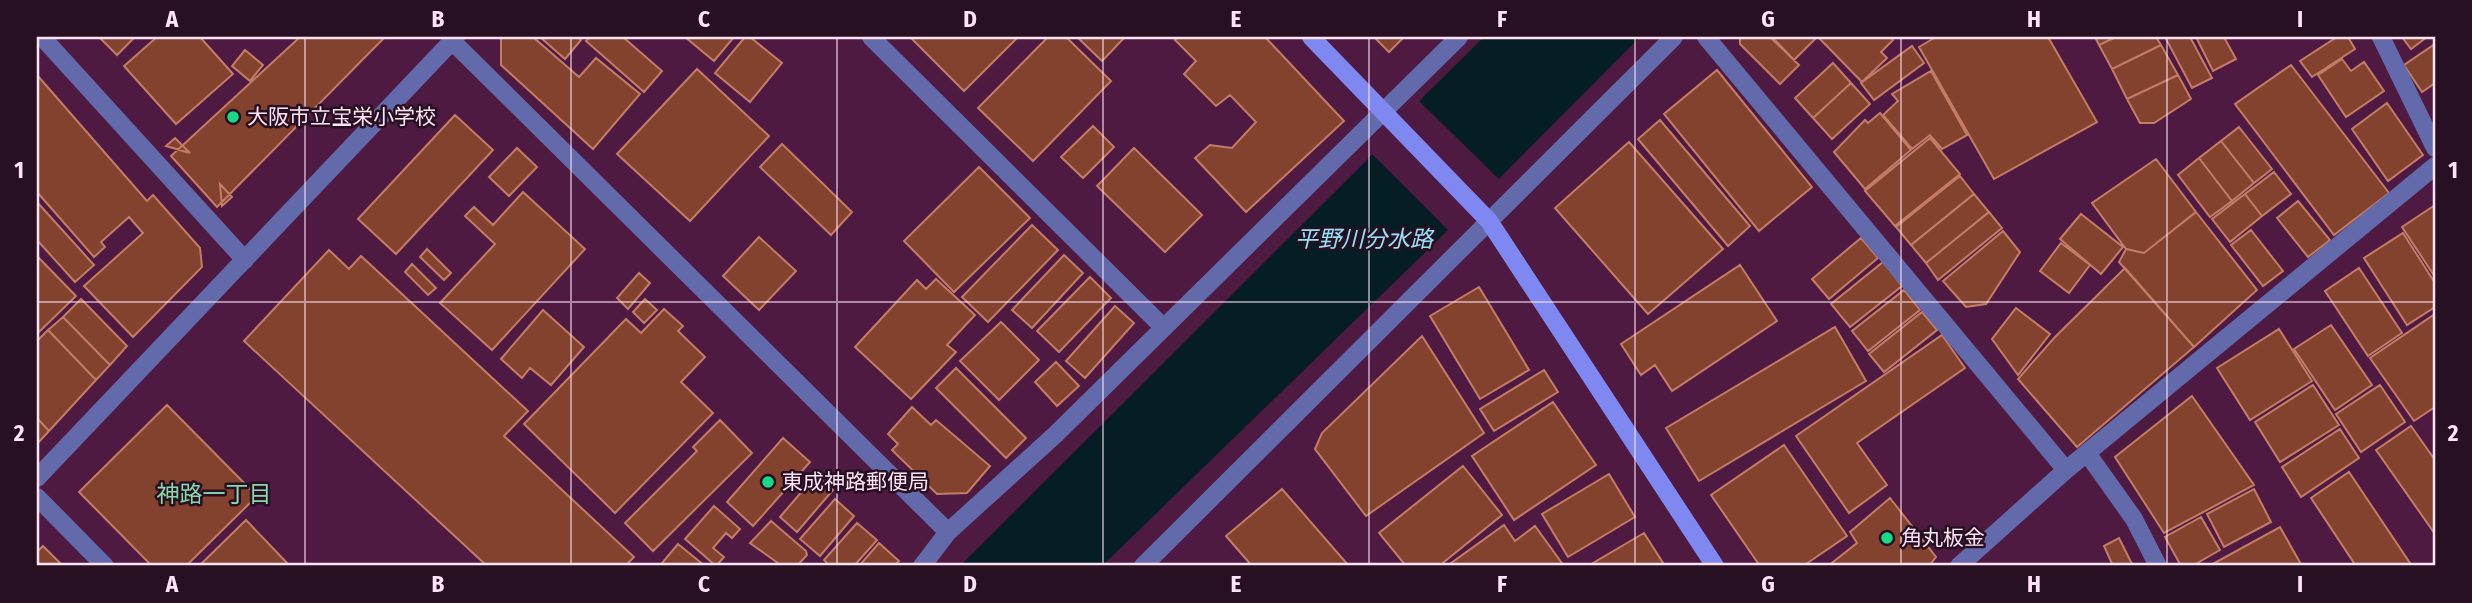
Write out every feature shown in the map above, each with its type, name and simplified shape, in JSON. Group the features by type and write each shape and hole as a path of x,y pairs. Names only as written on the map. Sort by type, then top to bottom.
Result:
{"street":[{"path":"42,37 245,260"},
{"path":"871,37 1164,328"},
{"path":"1311,37 1489,221 1716,566"},
{"path":"922,566 948,533 1388,119 1459,37"},
{"path":"1143,566 1674,37"},
{"path":"1706,37 2066,470"},
{"path":"2381,37 2435,148"},
{"path":"37,478 454,39 948,533"},
{"path":"1959,566 2066,470 2435,166"},
{"path":"2087,453 2134,519 2158,566"},
{"path":"37,497 105,566"}],"water":[{"name":"平野川分水路","path":"1484,37 1640,37 1440,238 1102,566 960,566 1367,160 1426,94"}],"pier":[{"path":"1417,99 1501,181 1450,232 1370,152"}],"building":[{"path":"99,37 135,37 117,55"},
{"path":"157,37 200,37 233,74 176,124 124,66"},
{"path":"300,37 385,37 217,207 171,156"},
{"path":"501,37 533,37 579,77 596,58 640,94 593,149 501,65"},
{"path":"540,37 578,37 581,40 565,59"},
{"path":"590,37 623,37 662,71 644,92 586,41"},
{"path":"685,37 734,37 714,61"},
{"path":"745,37 750,37 782,63 750,102 715,73"},
{"path":"910,37 1018,37 964,91"},
{"path":"1048,37 1066,37 1111,81 1033,161 978,108"},
{"path":"1077,37 1125,37 1102,61"},
{"path":"1178,37 1265,37 1344,121 1246,212 1195,158 1210,145 1232,148 1256,122 1230,95 1216,106 1184,74 1196,61 1175,40"},
{"path":"1374,37 1404,37 1389,52"},
{"path":"1740,37 1770,37 1799,65 1780,84 1740,44"},
{"path":"1772,37 1814,37 1816,38 1794,60"},
{"path":"1818,37 1890,37 1893,40 1881,52 1887,58 1862,82"},
{"path":"1936,37 2048,37 2097,122 1994,179 1919,47"},
{"path":"2095,37 2116,37 2099,45"},
{"path":"2116,37 2156,37 2161,45 2112,69 2099,45"},
{"path":"2165,37 2190,37 2212,78 2192,88"},
{"path":"2196,37 2224,37 2236,59 2213,71"},
{"path":"2337,37 2348,37 2355,49 2312,77 2300,61"},
{"path":"2402,37 2427,37 2411,49"},
{"path":"2435,44 2435,83 2422,92 2404,65"},
{"path":"2161,45 2178,75 2127,99 2112,69"},
{"path":"1912,46 1924,63 1874,100 1861,83"},
{"path":"245,50 263,65 250,81 232,66"},
{"path":"2342,59 2351,71 2364,62 2384,91 2346,117 2318,75"},
{"path":"1833,63 1851,83 1813,118 1795,98"},
{"path":"2291,65 2389,193 2334,235 2235,104"},
{"path":"697,69 769,136 690,221 617,154"},
{"path":"1717,70 1812,187 1759,231 1664,114"},
{"path":"1931,71 1967,135 1942,149 1930,135 1912,149 1883,115 1898,101 1892,94"},
{"path":"37,75 147,201 153,195 200,248 202,267 133,337 84,286 143,233 129,217 101,242 105,247 94,257 37,192"},
{"path":"2178,75 2191,99 2154,123 2140,123 2127,99"},
{"path":"1851,83 1870,104 1832,139 1813,118"},
{"path":"2387,103 2423,155 2388,181 2352,129"},
{"path":"1880,113 1911,150 1865,189 1834,152 1865,120 1868,123"},
{"path":"455,115 493,150 396,254 358,219"},
{"path":"1660,120 1750,226 1728,246 1638,139"},
{"path":"1093,126 1114,147 1083,178 1061,157"},
{"path":"2239,127 2272,169 2254,183 2221,141"},
{"path":"175,138 190,153 166,146"},
{"path":"1930,138 1960,174 1895,226 1865,191"},
{"path":"2221,141 2254,183 2232,201 2199,158"},
{"path":"1629,142 1723,249 1648,314 1555,208"},
{"path":"782,144 852,212 831,235 760,167"},
{"path":"517,148 537,167 509,196 489,177"},
{"path":"1134,148 1202,215 1165,252 1097,186"},
{"path":"2199,158 2232,201 2210,217 2178,175"},
{"path":"2156,159 2196,212 2144,253 2126,249 2092,203"},
{"path":"979,167 1030,218 954,292 904,241"},
{"path":"2274,172 2291,194 2262,216 2245,194"},
{"path":"1960,176 1974,194 1911,245 1896,227"},
{"path":"220,184 232,197 222,206"},
{"path":"523,192 585,249 492,350 440,303 495,244 465,216 474,207 493,225"},
{"path":"1974,194 1989,212 1926,263 1911,245"},
{"path":"2245,194 2262,216 2230,242 2212,219"},
{"path":"2298,201 2330,240 2308,257 2277,218"},
{"path":"37,202 94,265 75,282 37,240"},
{"path":"2435,205 2435,277 2402,227"},
{"path":"1989,212 2002,228 1938,280 1926,263"},
{"path":"2196,212 2257,290 2194,347 2119,262 2126,249 2144,253"},
{"path":"2081,214 2123,247 2101,274 2060,239"},
{"path":"1032,225 1058,250 988,322 962,297"},
{"path":"2251,230 2283,271 2263,286 2231,245"},
{"path":"2003,231 2020,252 1986,304 1966,307 1943,281"},
{"path":"2403,233 2435,283 2435,307 2407,325 2364,258"},
{"path":"759,237 796,271 759,310 723,276"},
{"path":"1861,238 1878,258 1829,299 1812,279"},
{"path":"2061,243 2090,265 2069,293 2040,271"},
{"path":"427,249 451,273 444,280 420,257"},
{"path":"329,250 349,269 361,256 528,411 504,436 634,557 625,566 487,566 244,341"},
{"path":"1064,255 1083,273 1032,328 1012,310"},
{"path":"37,256 76,296 37,334"},
{"path":"1883,262 1902,286 1850,327 1831,304"},
{"path":"412,264 436,288 428,295 405,272"},
{"path":"1740,265 1777,321 1672,391 1655,365 1641,375 1621,344"},
{"path":"2125,268 2194,347 2077,447 2018,379 2055,337"},
{"path":"2359,268 2402,333 2368,356 2325,291"},
{"path":"639,273 650,283 628,309 617,298"},
{"path":"1090,277 1111,298 1059,352 1037,331"},
{"path":"936,279 975,315 947,345 956,352 911,399 855,347 917,280 926,289"},
{"path":"1479,287 1529,370 1480,399 1430,316"},
{"path":"1904,290 1920,310 1868,351 1852,331"},
{"path":"81,299 127,346 110,365 63,317"},
{"path":"645,299 657,310 644,323 633,312"},
{"path":"1115,306 1134,323 1085,378 1066,361"},
{"path":"2016,308 2050,334 2018,375 1992,339"},
{"path":"664,309 683,326 678,331 705,357 681,382 713,413 615,513 524,424 626,319 641,333"},
{"path":"543,310 584,347 551,385 530,368 522,378 501,359"},
{"path":"1922,312 1937,330 1884,372 1869,354"},
{"path":"2435,314 2435,407 2414,421 2370,358"},
{"path":"63,317 110,365 96,380 48,330"},
{"path":"1001,322 1039,360 999,400 960,361"},
{"path":"2331,325 2372,385 2335,410 2294,349"},
{"path":"1835,327 1866,381 1699,481 1666,428"},
{"path":"2279,329 2312,381 2250,420 2217,368"},
{"path":"48,330 96,380 49,431 37,418 37,341"},
{"path":"1942,335 1965,368 1857,443 1887,485 1849,513 1796,436"},
{"path":"1422,336 1484,433 1366,516 1315,449 1322,433"},
{"path":"1056,362 1079,386 1057,406 1035,382"},
{"path":"956,368 1026,438 1006,458 936,388"},
{"path":"1544,370 1558,392 1494,431 1480,409"},
{"path":"2313,385 2339,425 2280,462 2255,422"},
{"path":"2380,385 2405,422 2361,452 2336,414"},
{"path":"2192,396 2254,485 2164,533 2115,457"},
{"path":"1553,402 1596,465 1514,520 1472,456"},
{"path":"167,405 257,496 186,566 152,566 79,492"},
{"path":"912,407 931,425 936,420 990,466 967,493 937,494 892,450 898,444 888,434"},
{"path":"37,418 49,431 37,444"},
{"path":"720,420 752,453 653,551 625,523 697,451 693,447"},
{"path":"2411,426 2435,460 2435,534 2376,450"},
{"path":"2340,429 2359,458 2301,497 2282,467"},
{"name":"東成神路郵便局","path":"783,438 810,462 753,526 727,502"},
{"path":"1784,445 1847,536 1803,566 1760,566 1711,495"},
{"path":"1463,466 1502,515 1439,566 1406,566 1379,533"},
{"path":"2349,472 2412,566 2356,566 2311,498"},
{"path":"1609,474 1635,517 1568,557 1542,514"},
{"path":"816,475 833,490 797,532 780,517"},
{"path":"1282,489 1349,566 1252,566 1226,536"},
{"path":"2254,489 2271,522 2224,547 2207,514"},
{"name":"角丸板金","path":"1890,498 1936,557 1929,566 1828,566 1857,543 1850,532"},
{"path":"835,499 854,516 820,556 800,539"},
{"path":"714,506 740,529 732,538 726,533 713,548 724,557 716,566 685,539"},
{"path":"2201,517 2220,550 2192,566 2181,566 2165,537"},
{"path":"246,520 287,563 283,566 199,566"},
{"path":"771,521 806,551 807,555 797,566 782,566 750,543"},
{"path":"857,523 877,540 854,566 830,566 824,560"},
{"path":"1504,525 1515,541 1535,526 1564,566 1447,566"},
{"path":"2280,527 2302,566 2209,566"},
{"path":"1644,533 1665,566 1588,566"},
{"path":"2119,538 2133,566 2113,566 2104,546"},
{"path":"879,543 899,561 894,566 859,566"},
{"path":"678,544 705,566 666,566 662,563"},
{"path":"43,546 63,566 37,566 37,552"}],"place":[{"name":"大阪市立宝栄小学校","path":"233,117"},
{"name":"東成神路郵便局","path":"768,482"},
{"name":"角丸板金","path":"1887,538"}],"district":[{"name":"神路一丁目","path":"214,494"}]}
